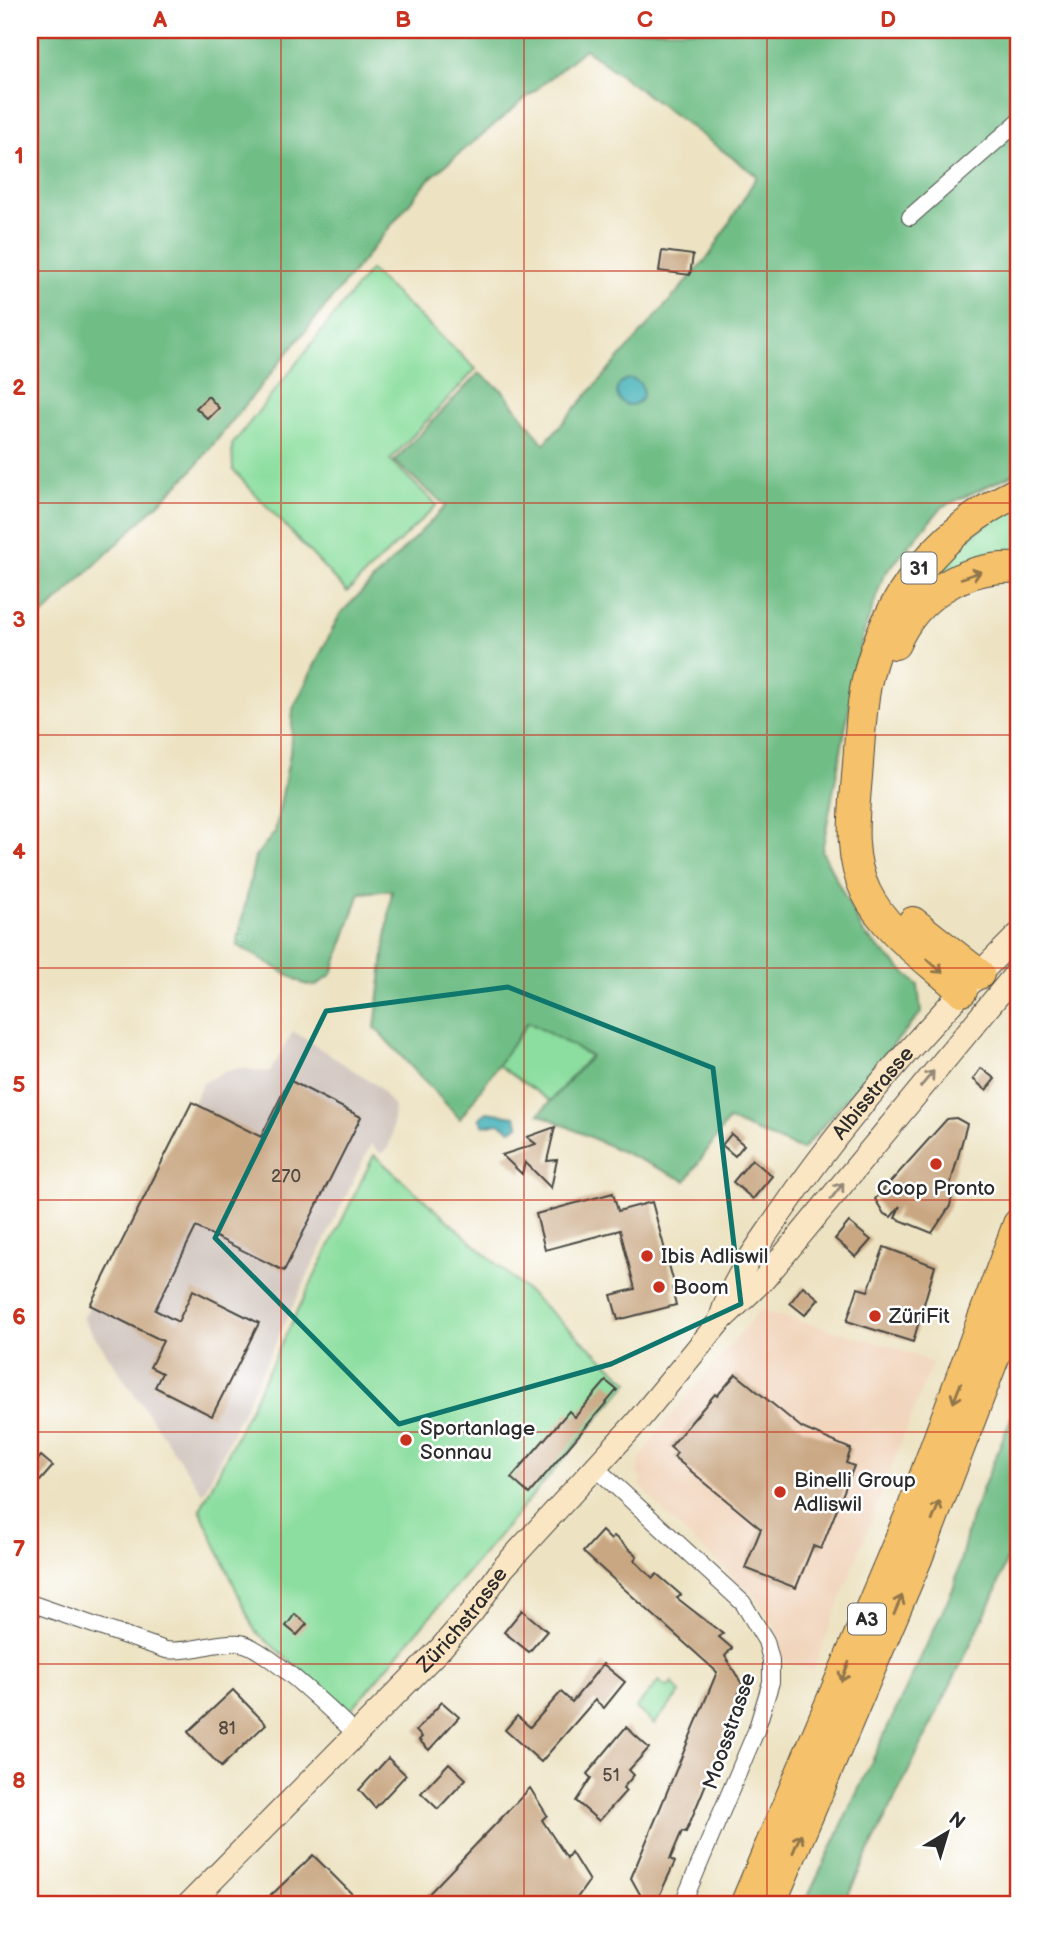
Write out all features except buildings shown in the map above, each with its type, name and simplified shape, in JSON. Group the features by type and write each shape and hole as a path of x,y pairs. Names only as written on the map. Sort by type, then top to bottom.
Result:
{"highway":[{"name":"31","path":"970,982 882,916 861,880 854,847 854,813 866,682 885,627 922,565 962,525 1018,492"},
{"path":"970,982 902,912 878,879 870,834 877,721 890,655 903,628 920,606 942,588 967,575 993,569 1018,568"},
{"name":"A3","path":"745,1905 910,1515 1018,1224"},
{"name":"A3","path":"770,1905 957,1460 1018,1295"},
{"path":"957,1460 996,1393 1018,1344"}],"main road":[{"name":"Albisstrasse","path":"745,1265 827,1150 970,982 1018,935"},
{"name":"Albisstrasse","path":"764,1279 1018,971"},
{"path":"970,982 989,1005"},
{"name":"Zürichstrasse","path":"720,1321 727,1298 745,1265"},
{"name":"Zürichstrasse","path":"188,1905 441,1648 503,1568 636,1423 720,1321 764,1279"}],"street":[{"path":"910,217 1018,122"},
{"name":"Moosstrasse","path":"595,1467 743,1603 762,1629 769,1650 771,1682 756,1731 682,1905"},
{"path":"30,1603 166,1650 190,1651 237,1643 248,1645 290,1676 358,1735"}],"highlighted area":[{"path":"508,987 713,1068 741,1304 611,1364 399,1424 215,1238 326,1011"}],"shaded area":[{"path":"293,1031 379,1087 394,1107 392,1135 388,1148 381,1154 371,1144 203,1494 83,1319 203,1083 224,1072 240,1068 270,1072"},
{"path":"760,1310 893,1347 932,1363 813,1670 784,1661 775,1626 756,1598 671,1520 639,1484 642,1480 637,1473 640,1459 658,1431"}],"green space":[{"path":"30,30 1018,30 1018,472 942,507 884,575 863,635 822,851 864,934 918,985 921,1013 802,1150 728,1120 686,1181 539,1114 591,1056 528,1022 460,1119 375,1028 392,890 360,893 332,974 316,986 304,984 237,945 255,857 275,832 290,753 293,709 340,614 446,506 394,461 479,373 503,391 544,444 710,255 757,176 585,49 429,179 190,473 30,628"},
{"path":"370,270 476,369 390,460 437,505 347,592 233,470 232,445"},
{"path":"1018,502 1018,559 915,597 935,562"},
{"path":"528,1022 591,1055 550,1101 498,1065"},
{"name":"Sportanlage Sonnau","path":"374,1155 629,1382 349,1712 255,1631 200,1510"},
{"path":"1018,1401 1018,1527 994,1596 843,1905 804,1905 954,1587 971,1517"},
{"path":"659,1681 667,1688 672,1683 680,1693 654,1724 636,1708"}],"water":[{"path":"630,379 639,383 643,392 639,401 630,405 621,401 617,392 621,383"},
{"path":"487,1112 515,1116 519,1125 511,1130 499,1123 484,1126 479,1118"}],"place":[{"name":"Coop Pronto","path":"936,1164"},
{"name":"Ibis Adliswil","path":"647,1256"},
{"name":"Boom","path":"659,1287"},
{"name":"ZüriFit","path":"875,1316"},
{"name":"Sportanlage Sonnau","path":"406,1440"},
{"name":"Binelli Group Adliswil","path":"780,1492"}]}
